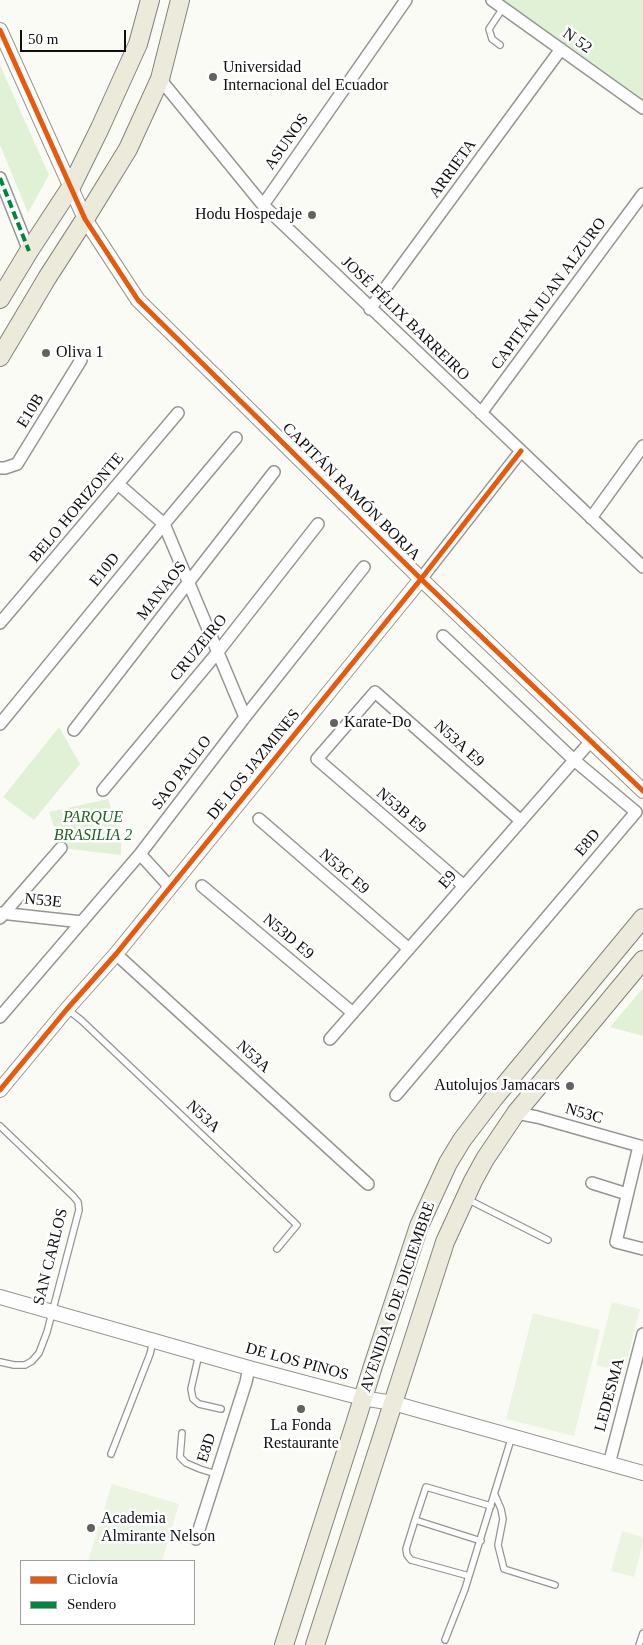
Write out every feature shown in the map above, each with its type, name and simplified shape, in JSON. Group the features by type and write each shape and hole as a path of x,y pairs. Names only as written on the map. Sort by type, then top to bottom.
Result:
{"main road":[{"path":"0,298 72,187 138,44 150,0"},
{"path":"0,357 128,148 160,79 180,0"},
{"name":"AVENIDA 6 DE DICIEMBRE","path":"284,1645 362,1398 419,1226 448,1163 462,1140 494,1098 643,918"},
{"name":"AVENIDA 6 DE DICIEMBRE","path":"315,1645 445,1242 465,1198 485,1159 516,1113 643,960"}],"street":[{"name":"ASUNOS","path":"263,205 406,0"},
{"name":"N 52","path":"492,0 643,108"},
{"name":"CAPITÁN RAMÓN BORJA","path":"0,30 85,219 138,300 421,579 643,791"},
{"name":"ARRIETA","path":"370,308 561,49"},
{"name":"JOSÉ FÉLIX BARREIRO","path":"160,79 263,205 643,567"},
{"path":"0,178 29,251"},
{"name":"CAPITÁN JUAN ALZURO","path":"481,413 643,194"},
{"name":"E10B","path":"0,468 16,464 82,360"},
{"name":"BELO HORIZONTE","path":"0,623 178,413"},
{"name":"E10D","path":"0,724 236,438"},
{"path":"591,518 643,446"},
{"name":"DE LOS JAZMINES","path":"0,1090 67,1009 116,954 421,579 521,451"},
{"name":"MANAOS","path":"74,730 274,472"},
{"path":"118,484 164,524 190,582 217,653 245,717"},
{"name":"CRUZEIRO","path":"103,790 217,653 318,524"},
{"name":"SAO PAULO","path":"0,1017 140,854 245,717 364,567"},
{"name":"E8D","path":"396,1095 636,812 574,760 443,636"},
{"name":"N53A E9","path":"317,759 375,692 521,821"},
{"name":"E9","path":"330,1039 590,742"},
{"name":"N53B E9","path":"317,759 464,886"},
{"name":"N53C E9","path":"259,819 409,949"},
{"path":"1,915 61,848"},
{"path":"140,854 170,887"},
{"name":"N53D E9","path":"202,886 353,1013"},
{"name":"N53E","path":"1,915 82,922"},
{"name":"N53A","path":"116,954 368,1184"},
{"name":"N53C","path":"516,1113 537,1117 641,1147"},
{"path":"641,1147 627,1194 616,1242 643,1250"},
{"path":"592,1183 627,1194"},
{"name":"DE LOS PINOS","path":"0,1296 249,1368 362,1398 393,1402 643,1473"},
{"name":"LEDESMA","path":"609,1464 643,1334"},
{"name":"E8D","path":"196,1539 249,1368"}],"lane":[{"path":"500,44 492,39 489,29 503,8"},
{"name":"N53A","path":"67,1009 297,1225 277,1249"},
{"name":"SAN CARLOS","path":"0,1126 73,1196 78,1202 79,1210 44,1343 39,1354 25,1365 0,1362"},
{"path":"465,1198 548,1240"},
{"path":"111,1454 150,1354 153,1341"},
{"path":"200,1354 191,1389 193,1399 199,1404 221,1409"},
{"path":"182,1433 180,1457 186,1463 216,1474"},
{"path":"445,1640 469,1576 512,1436"},
{"path":"469,1576 411,1560 407,1555 406,1549 415,1520 426,1487 491,1506"},
{"path":"495,1495 502,1519 498,1545 504,1569 555,1585"},
{"path":"415,1520 480,1541"},
{"path":"639,1645 643,1633"}],"green space":[{"path":"497,0 643,0 643,107"},
{"path":"0,65 49,175 28,213 0,145"},
{"path":"59,727 80,764 34,820 3,797"},
{"name":"PARQUE BRASILIA 2","path":"108,799 121,838 121,855 61,848 49,812"},
{"path":"643,988 643,1036 610,1027"},
{"path":"612,1302 640,1309 624,1372 596,1365"},
{"path":"533,1313 600,1330 574,1436 506,1419"},
{"path":"112,1484 179,1504 162,1560 88,1560"},
{"path":"622,1531 643,1537 634,1577 611,1571"}],"marked path":[{"path":"0,178 29,251"}],"cycle path":[{"path":"0,30 85,219 138,300 421,579 643,791"},
{"path":"0,1090 67,1009 116,954 421,579 521,451"}],"place":[{"name":"Universidad Internacional del Ecuador","path":"213,77"},
{"name":"Hodu Hospedaje","path":"312,215"},
{"name":"Oliva 1","path":"46,353"},
{"name":"Karate-Do","path":"334,723"},
{"name":"Autolujos Jamacars","path":"570,1086"},
{"name":"La Fonda Restaurante","path":"301,1409"},
{"name":"Academia Almirante Nelson","path":"91,1528"}]}
